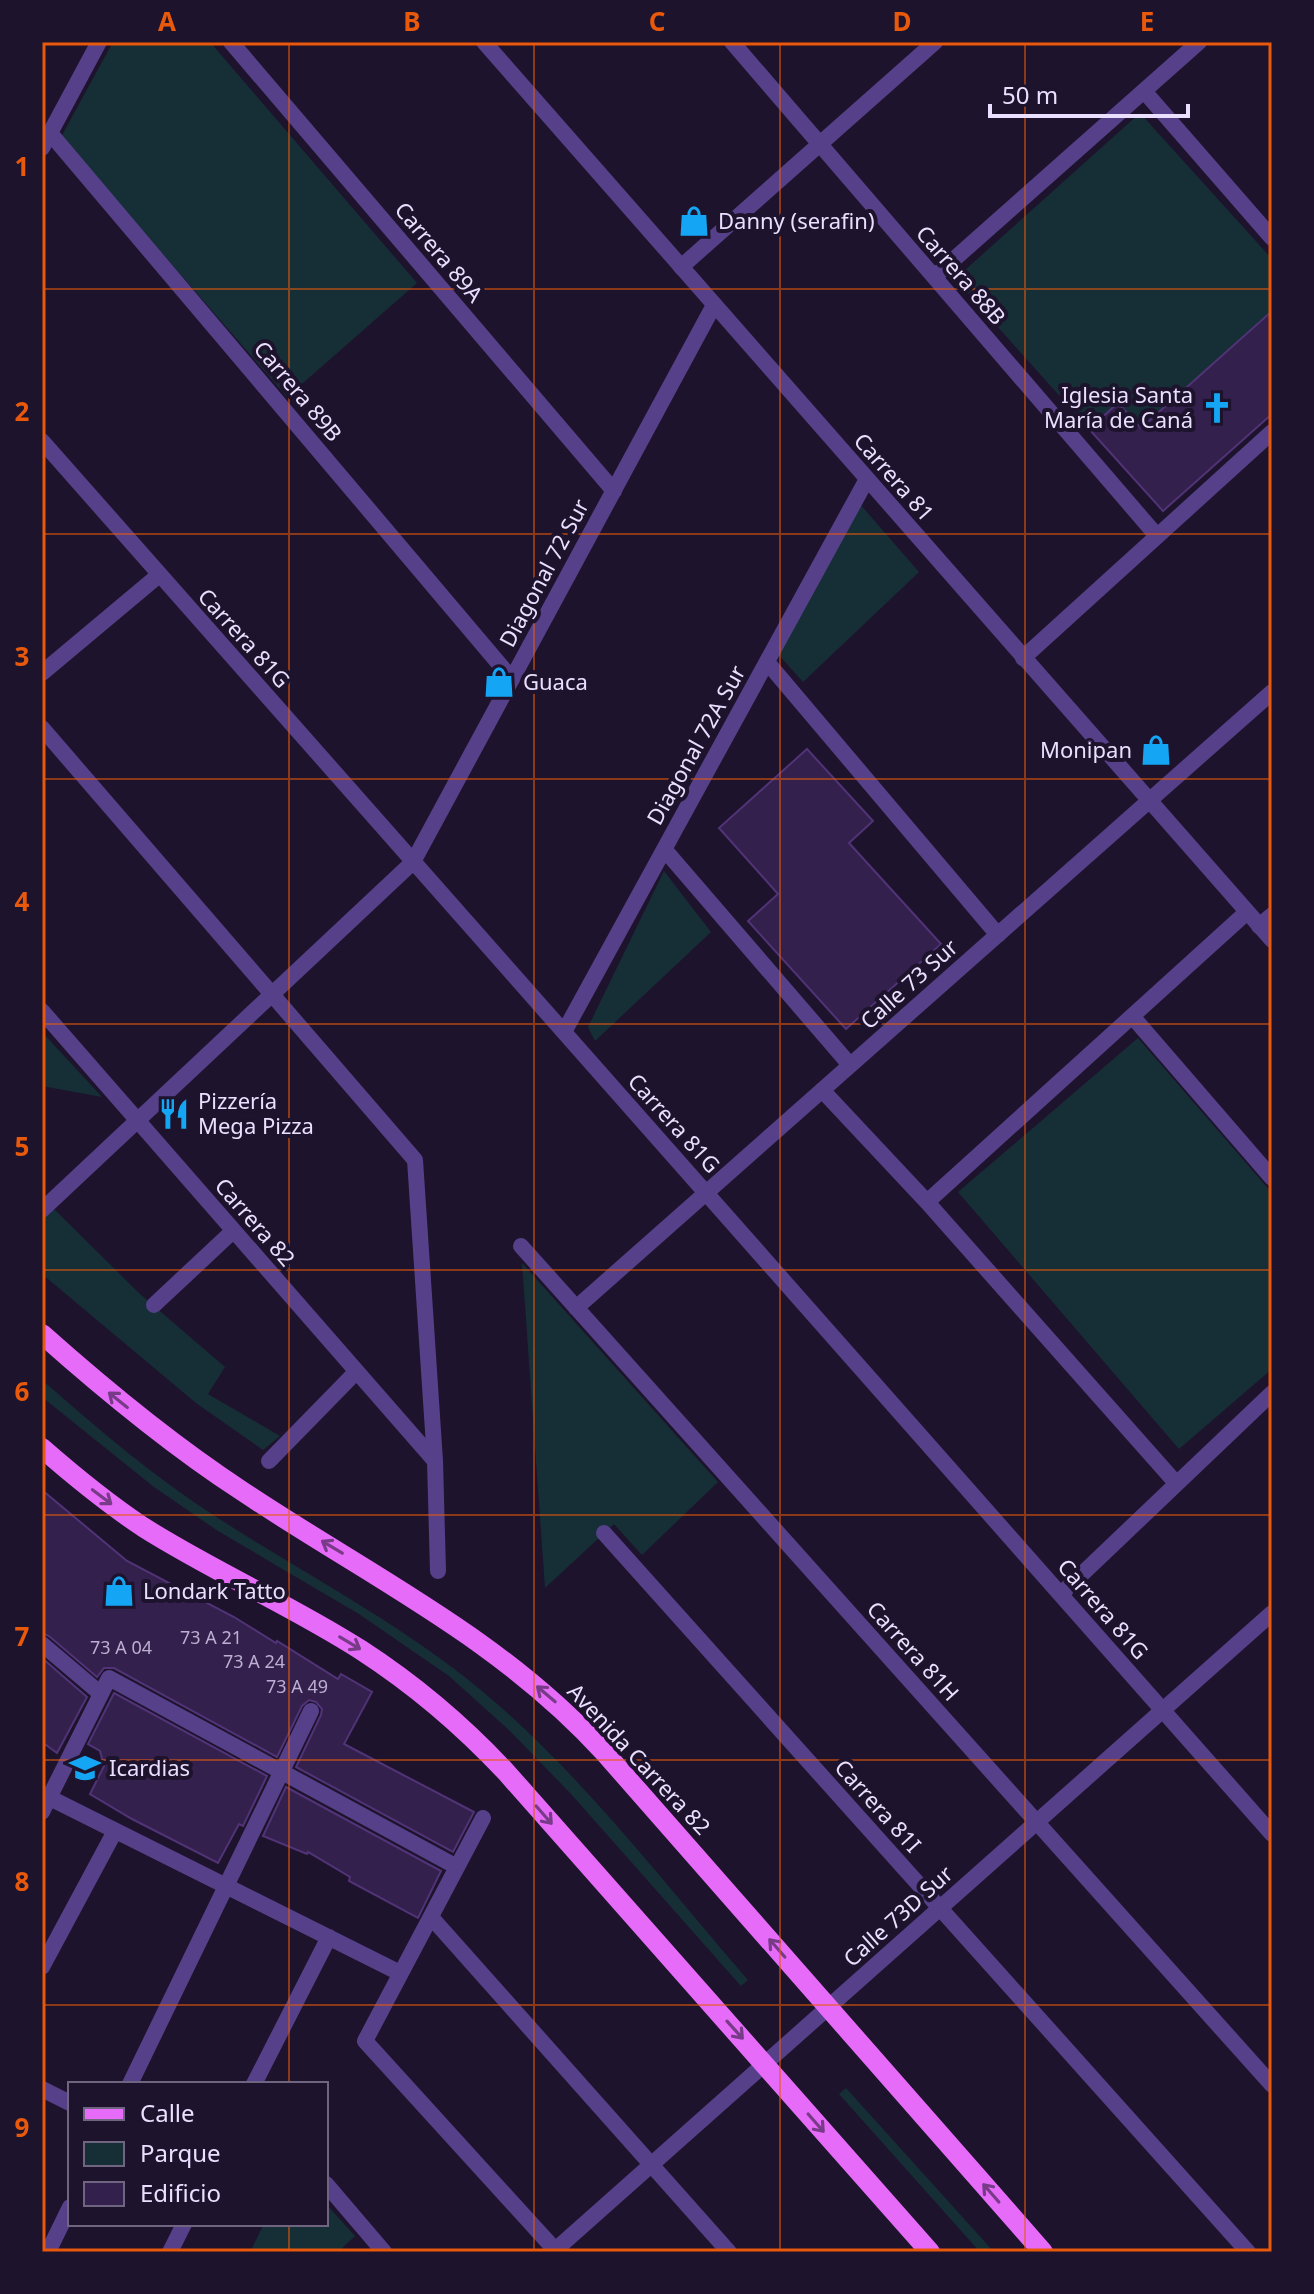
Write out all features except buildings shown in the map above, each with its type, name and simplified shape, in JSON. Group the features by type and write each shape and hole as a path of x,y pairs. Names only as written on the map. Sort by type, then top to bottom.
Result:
{"main road":[{"name":"Avenida Carrera 82","path":"42,1334 124,1406 196,1459 253,1499 443,1616 556,1702 604,1752 1043,2252"},
{"path":"42,1448 71,1474 142,1526 362,1650 406,1680 455,1721 506,1772 930,2252"}],"street":[{"path":"42,148 99,42"},
{"name":"Carrera 89A","path":"231,42 614,491"},
{"name":"Carrera 81","path":"484,42 1247,912 1266,920 1272,940"},
{"name":"Carrera 88B","path":"732,42 1157,536"},
{"path":"681,267 935,42"},
{"path":"934,277 1199,42"},
{"path":"1144,91 1272,238"},
{"name":"Carrera 89B","path":"50,133 512,679"},
{"name":"Diagonal 72 Sur","path":"42,1210 413,862 714,305"},
{"path":"1023,658 1272,432"},
{"name":"Carrera 81G","path":"42,441 1270,1828"},
{"name":"Diagonal 72A Sur","path":"564,1032 867,479"},
{"path":"42,673 159,575"},
{"path":"767,662 998,935"},
{"name":"Calle 73 Sur","path":"576,1308 1272,692"},
{"path":"42,728 415,1160 435,1461 438,1571"},
{"path":"664,849 850,1065"},
{"path":"927,1202 1247,912"},
{"name":"Carrera 82","path":"42,1011 435,1461"},
{"path":"1132,1016 1272,1178"},
{"path":"822,1090 927,1202 1176,1483"},
{"path":"154,1305 233,1231"},
{"name":"Carrera 81H","path":"521,1246 1272,2085"},
{"path":"269,1461 356,1372"},
{"path":"1061,1594 1272,1393"},
{"name":"Carrera 81I","path":"604,1533 1248,2252"},
{"name":"Calle 73D Sur","path":"555,2251 1272,1613"},
{"path":"42,1644 101,1694"},
{"path":"400,1973 115,1831 45,1801 109,1678 457,1867"},
{"path":"131,2082 311,1711"},
{"path":"483,1818 365,2041 555,2251"},
{"path":"42,1967 115,1831"},
{"path":"431,1917 729,2252"},
{"path":"255,2082 329,1937"},
{"path":"42,2089 68,2102"},
{"path":"328,2186 384,2252"},
{"path":"48,2252 68,2211"},
{"path":"170,2252 183,2226"}],"green space":[{"path":"113,42 210,42 417,283 287,397 61,137"},
{"path":"1140,113 1272,259 1272,311 1141,428 1118,403 1089,429 955,279"},
{"path":"859,503 919,572 803,682 778,654"},
{"path":"664,871 711,932 595,1041 588,1027"},
{"path":"42,1032 102,1097 42,1086"},
{"path":"1138,1038 1272,1193 1272,1369 1179,1449 958,1192"},
{"path":"53,1208 140,1294 225,1367 208,1394 280,1436 263,1450 196,1403 42,1274 42,1219"},
{"path":"522,1263 718,1482 642,1555 614,1524 545,1588"},
{"path":"42,1380 129,1453 194,1502 417,1642 494,1701 608,1816 748,1980 741,1986 571,1794 511,1732 449,1676 359,1614 218,1531 154,1487 42,1397"},
{"path":"846,2088 994,2252 980,2252 839,2094"},
{"path":"328,2206 355,2236 338,2252 250,2252 263,2226 328,2226"}],"place":[{"name":"Danny (serafin)","path":"694,221"},
{"name":"Iglesia Santa María de Caná","path":"1217,408"},
{"name":"Guaca","path":"499,682"},
{"name":"Monipan","path":"1156,750"},
{"name":"Pizzería Mega Pizza","path":"174,1114"},
{"name":"Londark Tatto","path":"119,1591"},
{"name":"Icardias","path":"85,1768"}]}
